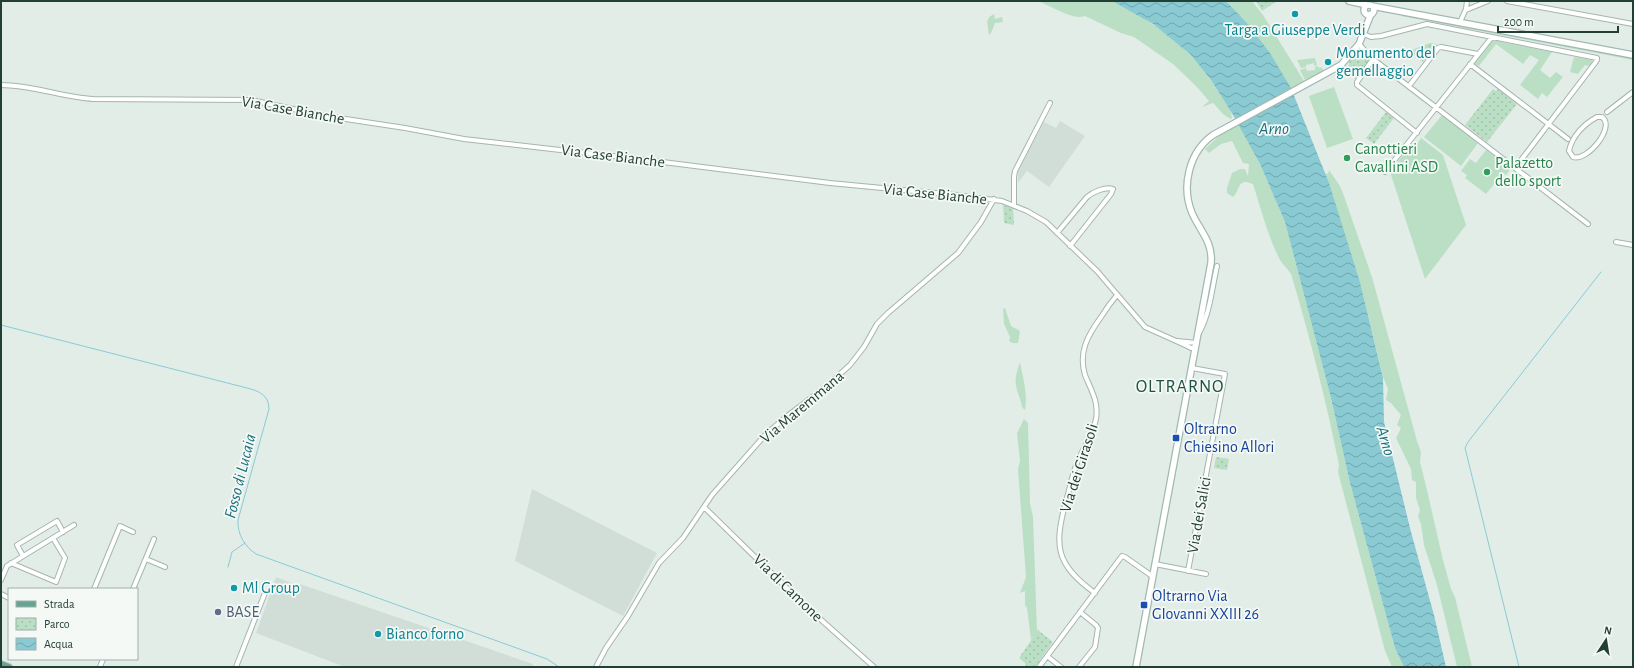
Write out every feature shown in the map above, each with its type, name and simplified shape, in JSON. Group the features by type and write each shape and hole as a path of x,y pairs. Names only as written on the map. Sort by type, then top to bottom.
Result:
{"main road":[{"path":"1350,1 1369,10 1388,8 1633,55"},
{"path":"1136,667 1210,275 1212,257 1209,243 1193,214 1188,195 1188,175 1193,160 1201,146 1213,135 1341,66 1359,44 1369,10"},
{"path":"1,664 9,667"}],"street":[{"path":"1460,22 1466,10 1467,1"},
{"path":"1466,10 1488,1"},
{"path":"1507,1 1633,24"},
{"path":"1363,34 1371,37 1381,36 1427,24 1596,57 1597,59 1595,63 1515,168"},
{"path":"1385,172 1492,37"},
{"path":"1359,44 1373,59 1588,224"},
{"path":"1409,86 1438,48 1441,47 1478,54"},
{"path":"1373,59 1357,82 1356,86 1417,133"},
{"path":"1470,64 1568,139 1570,153 1573,157 1578,158 1585,156 1598,142 1607,126 1605,116 1607,112"},
{"name":"Via Case Bianche","path":"1,85 25,87 72,97 93,99 248,100 326,116 464,139 639,158 830,183 994,200 1014,206 1035,215 1057,233 1097,271 1145,327 1192,348 1196,345"},
{"path":"1570,146 1575,137 1588,122 1600,117 1633,92"},
{"path":"1014,206 1015,171 1050,103"},
{"path":"1600,117 1605,118 1606,121"},
{"path":"1568,139 1575,137"},
{"path":"1057,233 1091,194 1109,188 1113,189 1111,194 1070,246"},
{"name":"Via Maremmana","path":"596,667 606,648 626,620 660,563 683,538 712,495 766,434 828,385 850,365 864,347 877,324 888,312 958,252 981,222 994,200"},
{"path":"1616,242 1633,246"},
{"path":"1198,334 1203,326 1217,266"},
{"name":"Via dei Girasoli","path":"1094,592 1076,579 1070,571 1061,552 1059,536 1062,515 1075,470 1092,433 1096,417 1096,402 1085,374 1083,364 1084,347 1088,335 1117,295"},
{"name":"Via Case Bianche","path":"1175,340 1196,345"},
{"name":"Via Case Bianche","path":"1185,345 1194,357"},
{"name":"Via dei Salici","path":"1188,571 1225,374 1192,368"},
{"name":"Via di Camone","path":"704,507 800,601 874,667"},
{"path":"23,556 17,545 57,521 63,532"},
{"path":"1,580 7,566 74,525"},
{"path":"94,588 120,526 133,532"},
{"path":"11,563 56,582 66,558 53,538"},
{"path":"133,588 154,539"},
{"path":"1039,667 1094,592 1123,556 1152,576"},
{"path":"146,559 165,567"},
{"name":"Via dei Salici","path":"1155,564 1206,574"},
{"path":"236,667 265,593"},
{"path":"1079,667 1095,647 1098,628 1080,612"},
{"path":"1047,656 1061,667"}],"shaded area":[{"path":"1060,121 1085,136 1049,187 1027,171 1018,183 1018,170 1044,122 1056,128"},
{"path":"532,489 657,553 623,616 515,561"},
{"path":"276,577 297,585 297,587 299,587 300,584 533,664 532,667 345,667 256,633"}],"green space":[{"path":"1038,1 1112,1 1140,16 1167,34 1190,54 1211,80 1231,112 1232,119 1224,115 1213,103 1202,107 1209,101 1196,86 1173,64 1134,37 1121,33 1085,16 1080,17 1068,15"},
{"path":"1226,1 1252,1 1263,15 1304,81 1291,88 1247,23"},
{"path":"1256,1 1277,1 1262,11"},
{"path":"1401,13 1633,57 1633,60 1401,16"},
{"path":"994,14 995,19 1002,17 1003,22 995,23 989,35 987,22 989,17"},
{"path":"1492,40 1552,52 1540,70 1550,78 1556,72 1563,77 1547,97 1542,93 1538,99 1520,85 1539,60 1530,55 1523,64 1496,44 1479,66 1473,63"},
{"path":"1430,43 1437,44 1423,62 1409,51"},
{"path":"1358,48 1369,60 1356,79 1348,68 1350,59"},
{"path":"1574,57 1592,60 1593,63 1589,66 1585,65 1578,74 1570,72"},
{"path":"1315,58 1317,65 1314,66 1314,63 1301,68 1297,60"},
{"path":"1318,66 1324,71 1305,80 1300,70 1306,68 1307,71 1315,70 1315,67"},
{"path":"1334,87 1353,139 1327,148 1309,96"},
{"path":"1493,89 1496,91 1498,89 1517,104 1487,142 1465,125"},
{"path":"1386,112 1394,118 1374,144 1366,138"},
{"path":"1442,115 1478,143 1461,166 1424,137"},
{"path":"1239,124 1260,164 1285,222 1331,398 1350,483 1395,648 1404,667 1392,667 1385,651 1338,472 1339,465 1329,417 1305,321 1291,274 1281,262 1272,242 1253,184 1248,182 1242,183 1233,197 1227,193 1227,188 1232,173 1240,169 1245,169 1248,176 1249,164 1243,163 1232,141 1221,144 1209,153 1205,149 1221,134"},
{"path":"1421,138 1443,155 1466,225 1425,279 1390,172 1410,146 1415,147"},
{"path":"1486,150 1511,168 1506,175 1503,173 1486,194 1465,178 1467,175 1461,171 1470,159 1476,163"},
{"path":"1329,170 1340,186 1372,277 1421,452 1420,462 1443,560 1451,589 1455,597 1472,667 1457,667 1437,585 1424,545 1421,524 1418,516 1420,510 1416,498 1416,482 1412,480 1411,469 1396,438 1401,428 1397,425 1401,415 1391,403 1386,400 1388,389 1383,377 1360,282 1325,173 1328,174"},
{"path":"1003,205 1013,208 1014,225 1004,223"},
{"path":"1005,308 1011,326 1020,331 1018,343 1012,343 1009,341 1010,337 1004,324 1003,309"},
{"path":"1020,362 1026,392 1025,410 1022,406 1017,391 1016,383 1016,374"},
{"path":"1024,419 1028,423 1030,503 1033,517 1037,632 1031,640 1027,608 1025,605 1025,591 1020,593 1026,577 1018,469 1020,461 1017,433"},
{"path":"1216,457 1229,459 1227,470 1214,468"},
{"path":"1038,630 1053,642 1035,667 1026,667 1025,663 1019,658"}],"water":[{"name":"Arno","path":"1112,1 1226,1 1247,23 1270,53 1291,88 1329,183 1360,282 1383,378 1384,422 1446,667 1404,667 1395,648 1350,483 1331,398 1285,222 1260,164 1233,115 1211,80 1190,54 1153,24"}],"waterway":[{"path":"1519,667 1465,448 1468,442 1601,272"},
{"name":"Fosso di Lucaia","path":"1,325 259,392 267,400 269,409 238,520 240,535 248,548 256,554 547,659 559,667"},
{"path":"228,567 232,552 245,543"}],"place":[{"name":"Targa a Giuseppe Verdi","path":"1295,14"},
{"name":"Monumento del gemellaggio","path":"1328,62"},
{"name":"Canottieri Cavallini ASD","path":"1347,158"},
{"name":"Palazetto dello sport","path":"1487,172"},
{"name":"Oltrarno Chiesino Allori","path":"1176,438"},
{"name":"Ml Group","path":"234,588"},
{"name":"Oltrarno Via GIovanni XXIII 26","path":"1144,605"},
{"name":"BASE","path":"218,612"},
{"name":"Bianco forno","path":"378,634"}],"district":[{"name":"OLTRARNO","path":"1180,387"}]}
